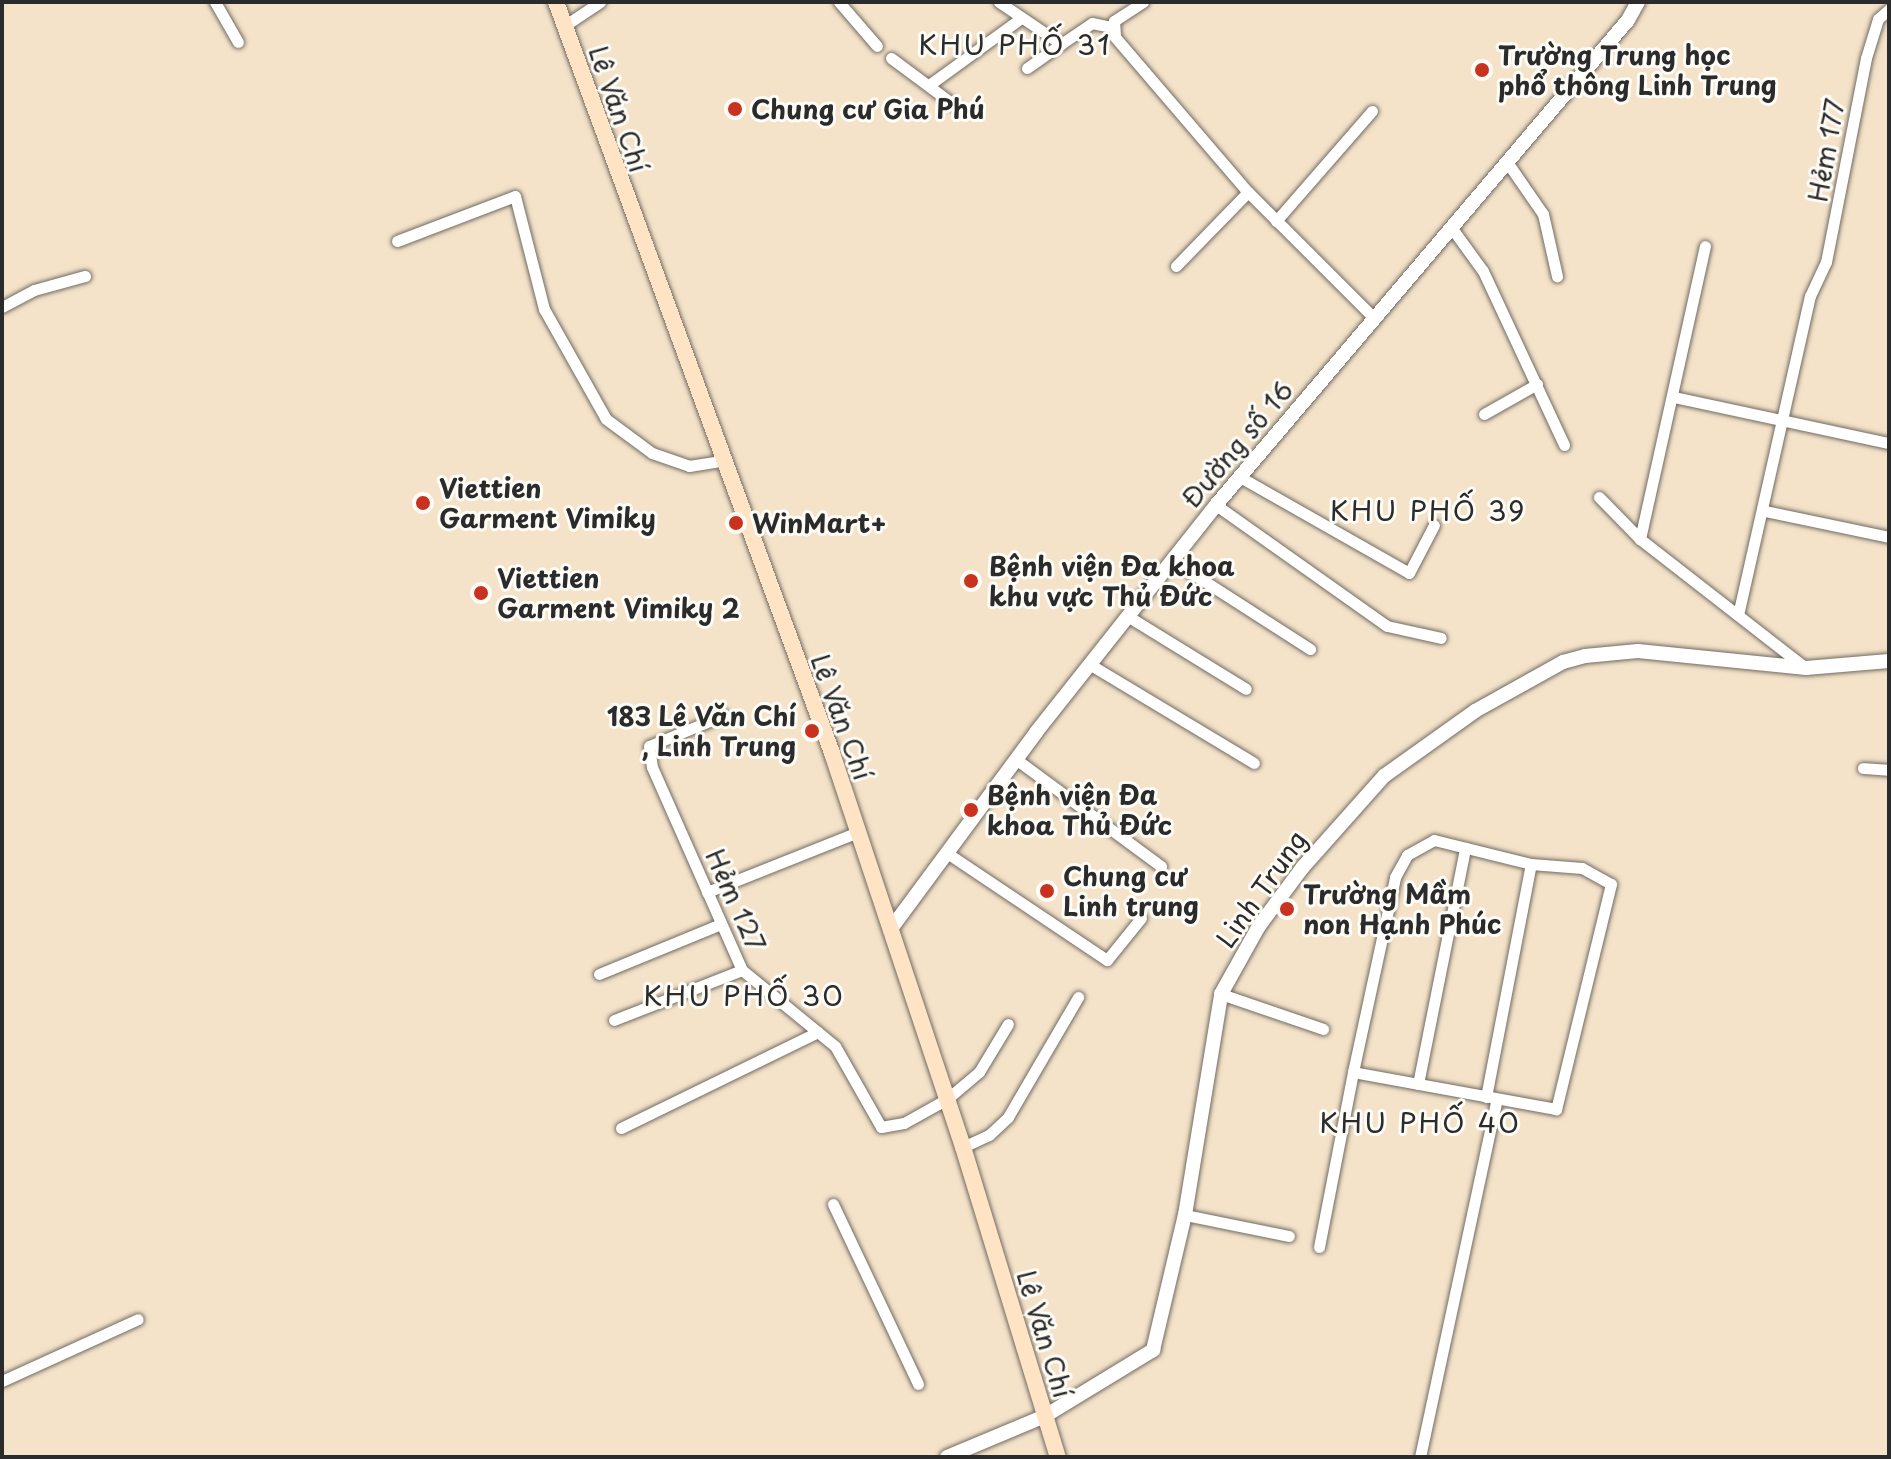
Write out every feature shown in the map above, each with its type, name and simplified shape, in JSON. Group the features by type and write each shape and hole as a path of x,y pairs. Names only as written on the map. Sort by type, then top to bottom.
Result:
{"main road":[{"name":"Lê Văn Chí","path":"556,2 858,832 963,1147 1058,1457"}],"street":[{"path":"215,2 238,42"},
{"path":"564,26 600,2"},
{"path":"839,2 877,46"},
{"path":"999,2 1061,44"},
{"path":"1111,27 1143,2"},
{"name":"Đường số 16","path":"890,930 950,855 1017,760 1216,505 1628,20 1638,2"},
{"name":"Hẻm 177","path":"1738,615 1765,511 1809,301 1826,262 1866,58 1878,19 1889,9"},
{"path":"929,85 1020,19"},
{"path":"1027,68 1092,23 1111,27 1248,192 1374,318"},
{"path":"891,58 954,105"},
{"path":"1276,221 1372,111"},
{"path":"1507,162 1543,214 1557,276"},
{"path":"1176,266 1248,192"},
{"path":"397,241 515,196 544,309 606,419 652,453 676,462 689,466 725,460"},
{"path":"1451,227 1483,271 1564,445"},
{"path":"1640,539 1674,397 1705,246"},
{"path":"2,307 34,290 85,276"},
{"path":"1484,414 1537,384"},
{"path":"1674,397 1889,443"},
{"path":"1240,477 1409,573 1434,525"},
{"path":"1599,497 1640,539 1806,668"},
{"path":"1216,505 1387,626 1441,638"},
{"path":"1765,511 1889,537"},
{"path":"1173,561 1310,649"},
{"path":"1129,617 1246,689"},
{"name":"Linh Trung","path":"947,1457 1045,1416 1153,1350 1185,1215 1221,994 1259,926 1361,796 1427,744 1563,662 1611,651 1806,668 1889,661"},
{"path":"1091,665 1254,763"},
{"name":"Hẻm 127","path":"724,715 649,746 652,767 742,970 835,1046 883,1129 947,1099"},
{"path":"1017,760 1161,866"},
{"path":"1863,768 1889,770"},
{"path":"707,892 858,832"},
{"path":"1319,1247 1353,1072 1395,877 1407,855 1434,840 1531,864 1582,868 1611,884 1556,1109 1353,1072"},
{"path":"1418,1084 1465,848"},
{"path":"950,855 1107,960 1141,918"},
{"path":"1420,1457 1492,1098 1531,864"},
{"path":"599,974 721,924"},
{"path":"614,1020 742,970"},
{"path":"1221,994 1323,1029"},
{"path":"963,1147 989,1135 1008,1117 1078,997"},
{"path":"947,1099 979,1072 1008,1024"},
{"path":"621,1128 818,1032"},
{"path":"833,1204 918,1384"},
{"path":"1185,1215 1289,1236"},
{"path":"2,1381 138,1319"}],"place":[{"name":"Trường Trung học phổ thông Linh Trung","path":"1482,70"},
{"name":"Chung cư Gia Phú","path":"735,109"},
{"name":"Viettien Garment Vimiky","path":"423,503"},
{"name":"WinMart+","path":"736,523"},
{"name":"Bệnh viện Đa khoa khu vực Thủ Đức","path":"971,581"},
{"name":"Viettien Garment Vimiky 2","path":"481,593"},
{"name":"183 Lê Văn Chí , Linh Trung","path":"812,731"},
{"name":"Bệnh viện Đa khoa Thủ Đức","path":"971,810"},
{"name":"Chung cư Linh trung","path":"1047,891"},
{"name":"Trường Mầm non Hạnh Phúc","path":"1287,909"}],"district":[{"name":"KHU PHỐ 31","path":"1015,44"},
{"name":"KHU PHỐ 39","path":"1428,510"},
{"name":"KHU PHỐ 30","path":"744,995"},
{"name":"KHU PHỐ 40","path":"1420,1122"}]}
